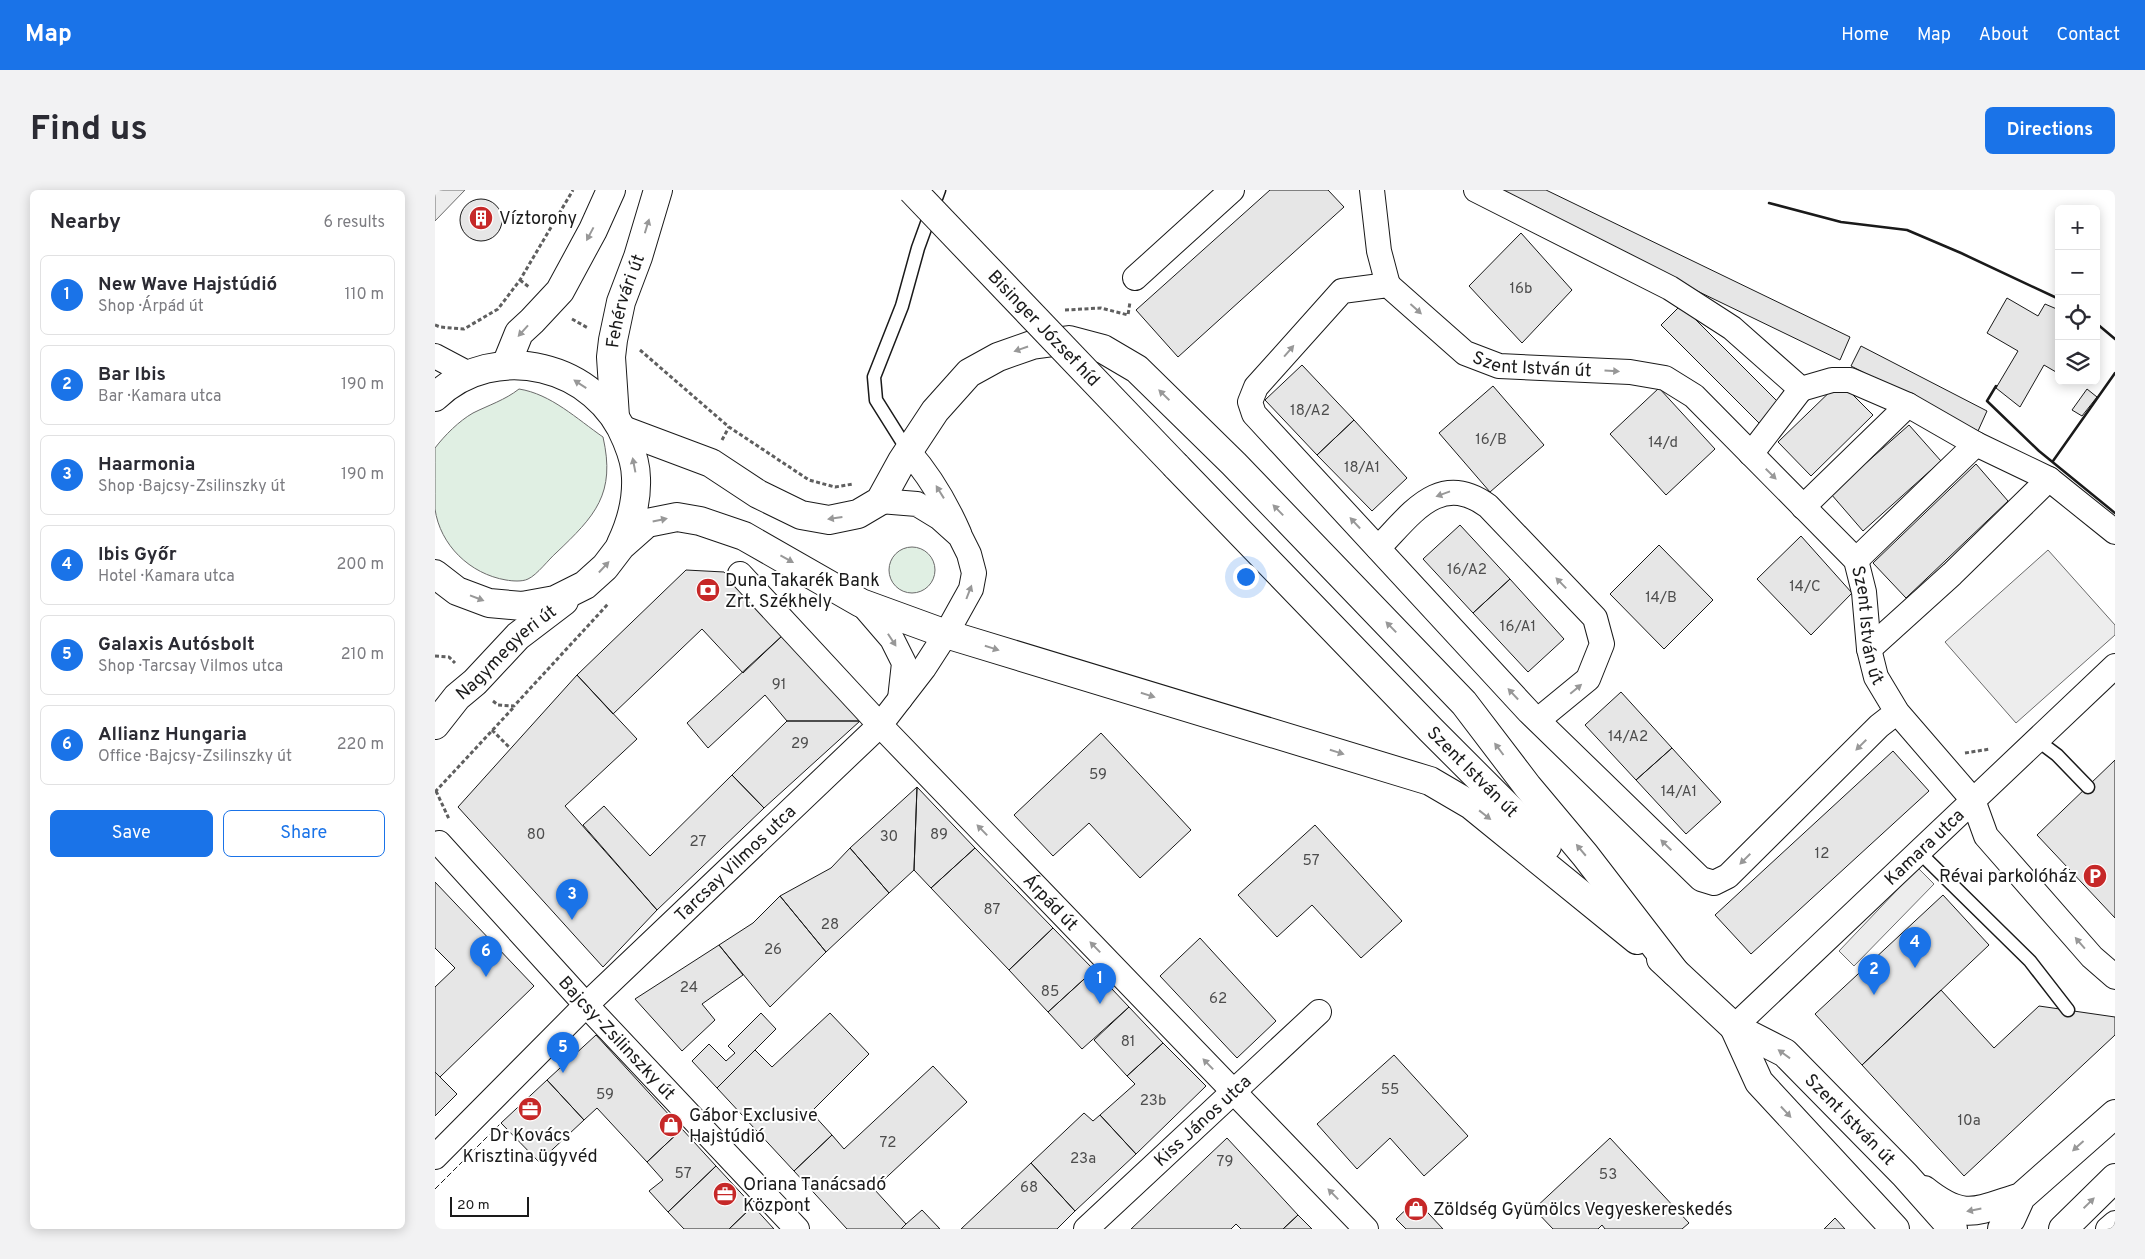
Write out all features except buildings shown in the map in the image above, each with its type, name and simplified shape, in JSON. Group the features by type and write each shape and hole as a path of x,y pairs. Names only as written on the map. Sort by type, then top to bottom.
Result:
{"main road":[{"path":"505,365 519,332 533,321 560,291 593,230 611,190"},
{"name":"Fehérvári út","path":"619,424 611,356 613,340 621,302 638,257 658,190"},
{"name":"Bisinger József híd","path":"912,190 1176,466"},
{"path":"619,424 711,463 758,494 801,514 829,520 858,514 880,501 908,450 935,411 969,373 998,357 1032,345 1069,340 1103,350 1137,369 1234,464 1464,703 1675,972"},
{"path":"435,397 444,389 469,374 505,365 531,365 555,371 579,382 599,398 619,424 632,453 636,476 636,500 621,546"},
{"name":"Szent István út","path":"1176,466 1431,730 1675,972 1734,1027 1785,1053 1905,1175 1953,1229"},
{"path":"435,574 457,591 489,603 521,606 555,600 585,585 605,567 621,546 647,523 677,516 700,521 744,536 861,603 946,634 1430,781 1471,805 1507,833 1675,972"},
{"name":"Nagymegyeri út","path":"435,725 457,697 475,682 518,636 585,585"},
{"name":"Szent István út","path":"1734,1027 1759,1082 1895,1229"},
{"path":"2002,1229 2011,1219 2021,1197 2115,1114"},
{"path":"1905,1175 1941,1204 1959,1212 1970,1211 2021,1197"},
{"path":"2063,1229 2115,1178"}],"street":[{"path":"1135,278 1232,190"},
{"path":"1372,190 1379,251 1388,285 1342,291 1256,387 1249,402 1254,414 1538,720 1701,879 1714,883 1728,876 1879,726 1897,712"},
{"path":"1476,190 1670,288 1732,328 1801,389"},
{"name":"Szent István út","path":"1388,285 1465,353 1499,366 1630,372 1665,378 1694,396 1856,560 1864,592 1869,649 1875,677 1897,712 1973,800"},
{"path":"435,356 469,374"},
{"path":"1751,454 1801,389 1832,380 1850,380 1908,405 1976,444 2049,479 2115,532"},
{"path":"1803,507 1908,405"},
{"path":"1856,560 1976,444"},
{"name":"Tarcsay Vilmos utca","path":"435,1157 586,1005 880,726 946,634 971,589 974,573 969,554 946,502 928,473 908,450"},
{"path":"1869,649 1952,574 2049,479"},
{"path":"1378,548 1424,501 1451,491 1474,496 1487,506 1595,618 1602,644 1588,679 1538,720"},
{"name":"Tarcsay Vilmos utca","path":"880,501 917,504 940,518 960,536"},
{"name":"Árpád út","path":"739,574 880,726 1234,1090 1366,1229"},
{"path":"861,603 892,639 904,663 899,701"},
{"name":"Kamara utca","path":"1734,1027 1918,851 2015,763 2115,666"},
{"path":"1973,800 1986,836 2092,957 2115,977"},
{"name":"Bajcsy-Zsilinszky út","path":"439,843 586,1005 797,1229"},
{"name":"Kiss János utca","path":"1086,1229 1319,1012"},
{"path":"2109,1229 2115,1223"}],"lane":[{"path":"908,450 876,400 874,378 902,306 918,248 939,190"},
{"path":"2037,740 2057,755 2088,787"},
{"path":"1918,851 2030,961 2067,1010"}],"path":[{"path":"435,324 440,327 464,328 498,308 519,280 573,190"},
{"path":"613,340 638,348 729,427"},
{"path":"435,656 449,657"},
{"path":"449,819 436,792 514,706"},
{"path":"492,730 510,748"}],"green space":[{"path":"519,389 542,396 553,402 603,437 607,474 599,502 582,527 535,574 526,580 517,581 493,577 480,571 459,556 450,546 438,522 435,509 435,448 443,438 468,416"},
{"path":"912,547 925,551 931,557 935,570 931,583 925,589 912,593 899,589 893,583 889,570 893,557 899,551"}],"shaded area":[{"path":"435,190 465,190 435,221"},
{"path":"2048,550 2115,625 2115,635 2016,723 1945,642"},
{"path":"1918,868 1934,884 1854,966 1839,951"}],"fence":[{"path":"435,1189 501,1123"}],"wall":[{"path":"1769,203 1841,222 1907,230 2055,297"},
{"path":"2100,326 2115,339"},
{"path":"2053,461 2115,373"},
{"path":"1996,386 1987,401 2039,451 2115,513"}],"place":[{"name":"Víztorony","path":"481,218"},
{"name":"Duna Takarék Bank Zrt. Székhely","path":"708,590"},
{"name":"Révai parkolóház","path":"2095,876"},
{"name":"Haarmonia","path":"572,920"},
{"name":"Ibis Győr","path":"1915,968"},
{"name":"Allianz Hungaria","path":"486,977"},
{"name":"Bar Ibis","path":"1874,995"},
{"name":"New Wave Hajstúdió","path":"1100,1004"},
{"name":"Galaxis Autósbolt","path":"563,1073"},
{"name":"Dr Kovács Krisztina ügyvéd","path":"530,1109"},
{"name":"Gábor Exclusive Hajstúdió","path":"671,1125"},
{"name":"Oriana Tanácsadó Központ","path":"725,1194"},
{"name":"Zöldség Gyümölcs Vegyeskereskedés","path":"1416,1209"}]}
